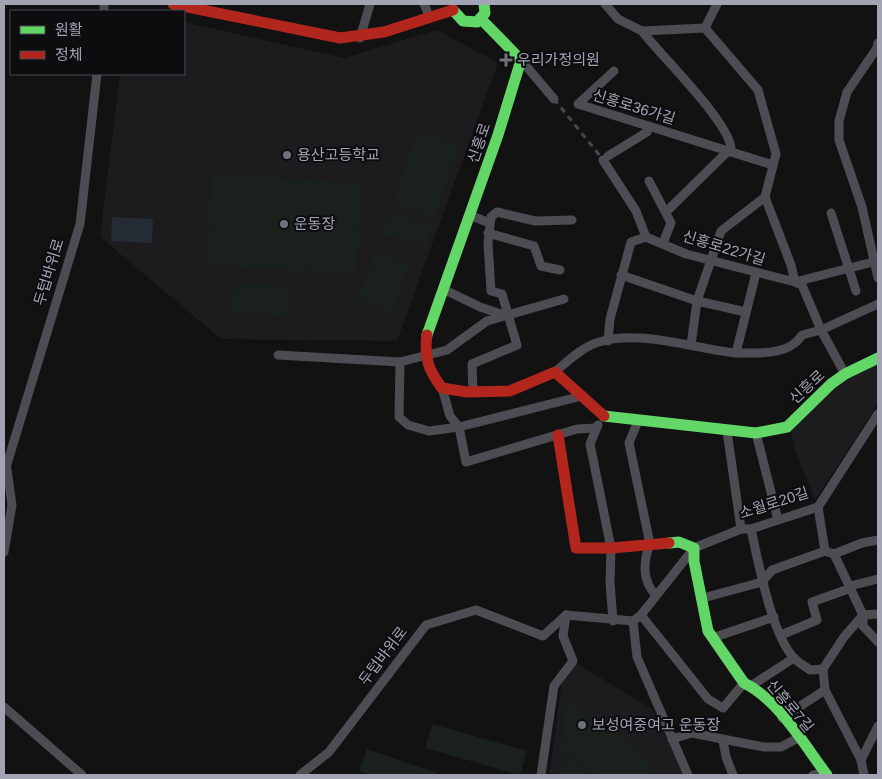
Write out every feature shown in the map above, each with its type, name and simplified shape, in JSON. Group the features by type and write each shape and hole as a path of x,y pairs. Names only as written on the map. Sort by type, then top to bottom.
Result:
{"street":[{"path":"173,4 208,7 340,38 360,38 396,30 430,18 453,7 460,20 468,24 477,22 485,13 484,4"},
{"path":"360,38 370,4"},
{"path":"424,4 430,18"},
{"path":"606,4 618,19 642,31 708,107 733,146 730,152 666,212"},
{"path":"705,28 717,4"},
{"path":"481,19 521,60 554,99"},
{"path":"642,31 705,28"},
{"path":"705,28 758,90 776,154 765,197 791,265 795,282"},
{"path":"878,43 878,48 847,92 838,121 839,140 862,207 878,278"},
{"name":"신흥로","path":"423,358 428,331 498,135 521,60"},
{"name":"신흥로36가길","path":"614,71 578,104 773,166"},
{"name":"두텁바위로","path":"5,470 80,224 97,75"},
{"path":"608,341 610,319 631,242 646,236 636,211 605,158 647,132 649,126"},
{"path":"649,180 671,223 663,243"},
{"path":"691,345 697,301 721,231 765,197"},
{"path":"474,392 472,364 517,345 502,294 491,291 488,233 491,217 497,212 536,221 572,220"},
{"path":"831,213 856,291"},
{"path":"469,215 490,223"},
{"path":"488,233 534,246 541,266 560,270"},
{"name":"신흥로22가길","path":"646,236 686,254 795,282"},
{"path":"795,282 873,262"},
{"path":"736,352 756,273"},
{"path":"621,275 697,301 746,312"},
{"path":"795,282 802,285 821,330 845,374"},
{"path":"443,288 480,307 507,316"},
{"path":"278,355 400,362 423,358 447,350 487,321 564,299"},
{"path":"442,388 474,392 510,391 555,372 573,357 598,342 632,338 691,345 709,350 770,353 797,344 802,335 821,330 878,304"},
{"path":"423,358 429,373 442,388 450,416 459,427 466,462 577,429 596,428"},
{"name":"신흥로","path":"604,417 756,433 787,427 830,384 845,374 878,358"},
{"path":"400,362 399,417 408,425 429,431 459,427 582,396"},
{"path":"555,372 604,417 596,428 590,444 611,548 610,582 613,621"},
{"name":"소월로20길","path":"633,622 641,615 694,548 741,529 751,529 818,507 854,449 877,420"},
{"path":"638,421 628,442 650,544 646,555 646,576 649,588 656,595"},
{"path":"727,431 741,529"},
{"path":"756,433 778,520"},
{"path":"558,435 576,548 611,548 679,542 694,548"},
{"path":"4,552 12,505 5,470"},
{"path":"818,507 830,553 851,587 863,615 863,626 878,642"},
{"path":"751,529 762,582 781,635 794,658 810,670 823,669"},
{"path":"703,598 762,582 772,570 878,540"},
{"name":"신흥로7길","path":"694,548 694,561 703,598 708,631 748,684 782,718 798,738 822,774"},
{"path":"781,635 817,620 812,602 878,579"},
{"name":"두텁바위로","path":"300,775 330,752 426,625 476,610 542,636 566,614"},
{"path":"541,775 554,686 573,661 563,636 566,614 633,622 637,657 688,775"},
{"path":"864,775 860,760 825,690 823,669 844,637 863,615 878,614"},
{"path":"641,615 708,699 723,708 748,684 794,658"},
{"path":"712,638 774,617"},
{"path":"782,718 825,690"},
{"path":"4,707 82,775"},
{"path":"860,760 878,726"},
{"path":"672,739 692,733 723,741 764,748 782,747 798,738"},
{"path":"723,741 726,757 733,775"}],"shaded area":[{"name":"용산고등학교","path":"185,22 344,58 437,30 498,63 397,341 221,339 100,237 120,75 185,75"},
{"path":"418,131 460,146 434,219 393,204"},
{"name":"운동장","path":"212,173 363,184 356,275 206,264"},
{"path":"388,213 431,224 426,244 383,234"},
{"path":"112,217 153,219 152,243 111,241"},
{"path":"376,252 409,264 392,312 359,300"},
{"path":"235,282 291,288 289,316 232,311"},
{"path":"878,361 878,400 874,410 815,500 797,456 790,429 834,385"},
{"path":"574,662 652,709 685,775 549,775 562,683"},
{"name":"보성여중여고 운동장","path":"566,702 638,747 653,775 600,775 561,750"},
{"path":"432,724 527,751 520,775 425,748"},
{"path":"367,749 442,775 370,775 359,771"},
{"path":"568,758 593,775 556,775"}],"railway":[{"path":"554,99 601,157"}],"traffic: fast":[{"path":"453,10 463,21 477,22 485,13 484,4"},
{"path":"427,335 498,135 521,60 481,19"},
{"path":"604,416 756,433 787,427 831,384 845,374 878,358"},
{"path":"669,543 679,542 694,548 694,561 708,631 744,683 756,690 779,711 827,775"}],"traffic: jam":[{"path":"173,4 340,38 384,32 453,10"},
{"path":"427,335 426,350 428,363 433,375 442,388 467,392 510,391 555,372 604,416"},
{"path":"558,435 576,548 611,548 669,543"}],"place":[{"name":"우리가정의원","path":"506,60"},
{"name":"용산고등학교","path":"287,155"},
{"name":"운동장","path":"284,224"},
{"name":"보성여중여고 운동장","path":"582,725"}]}
